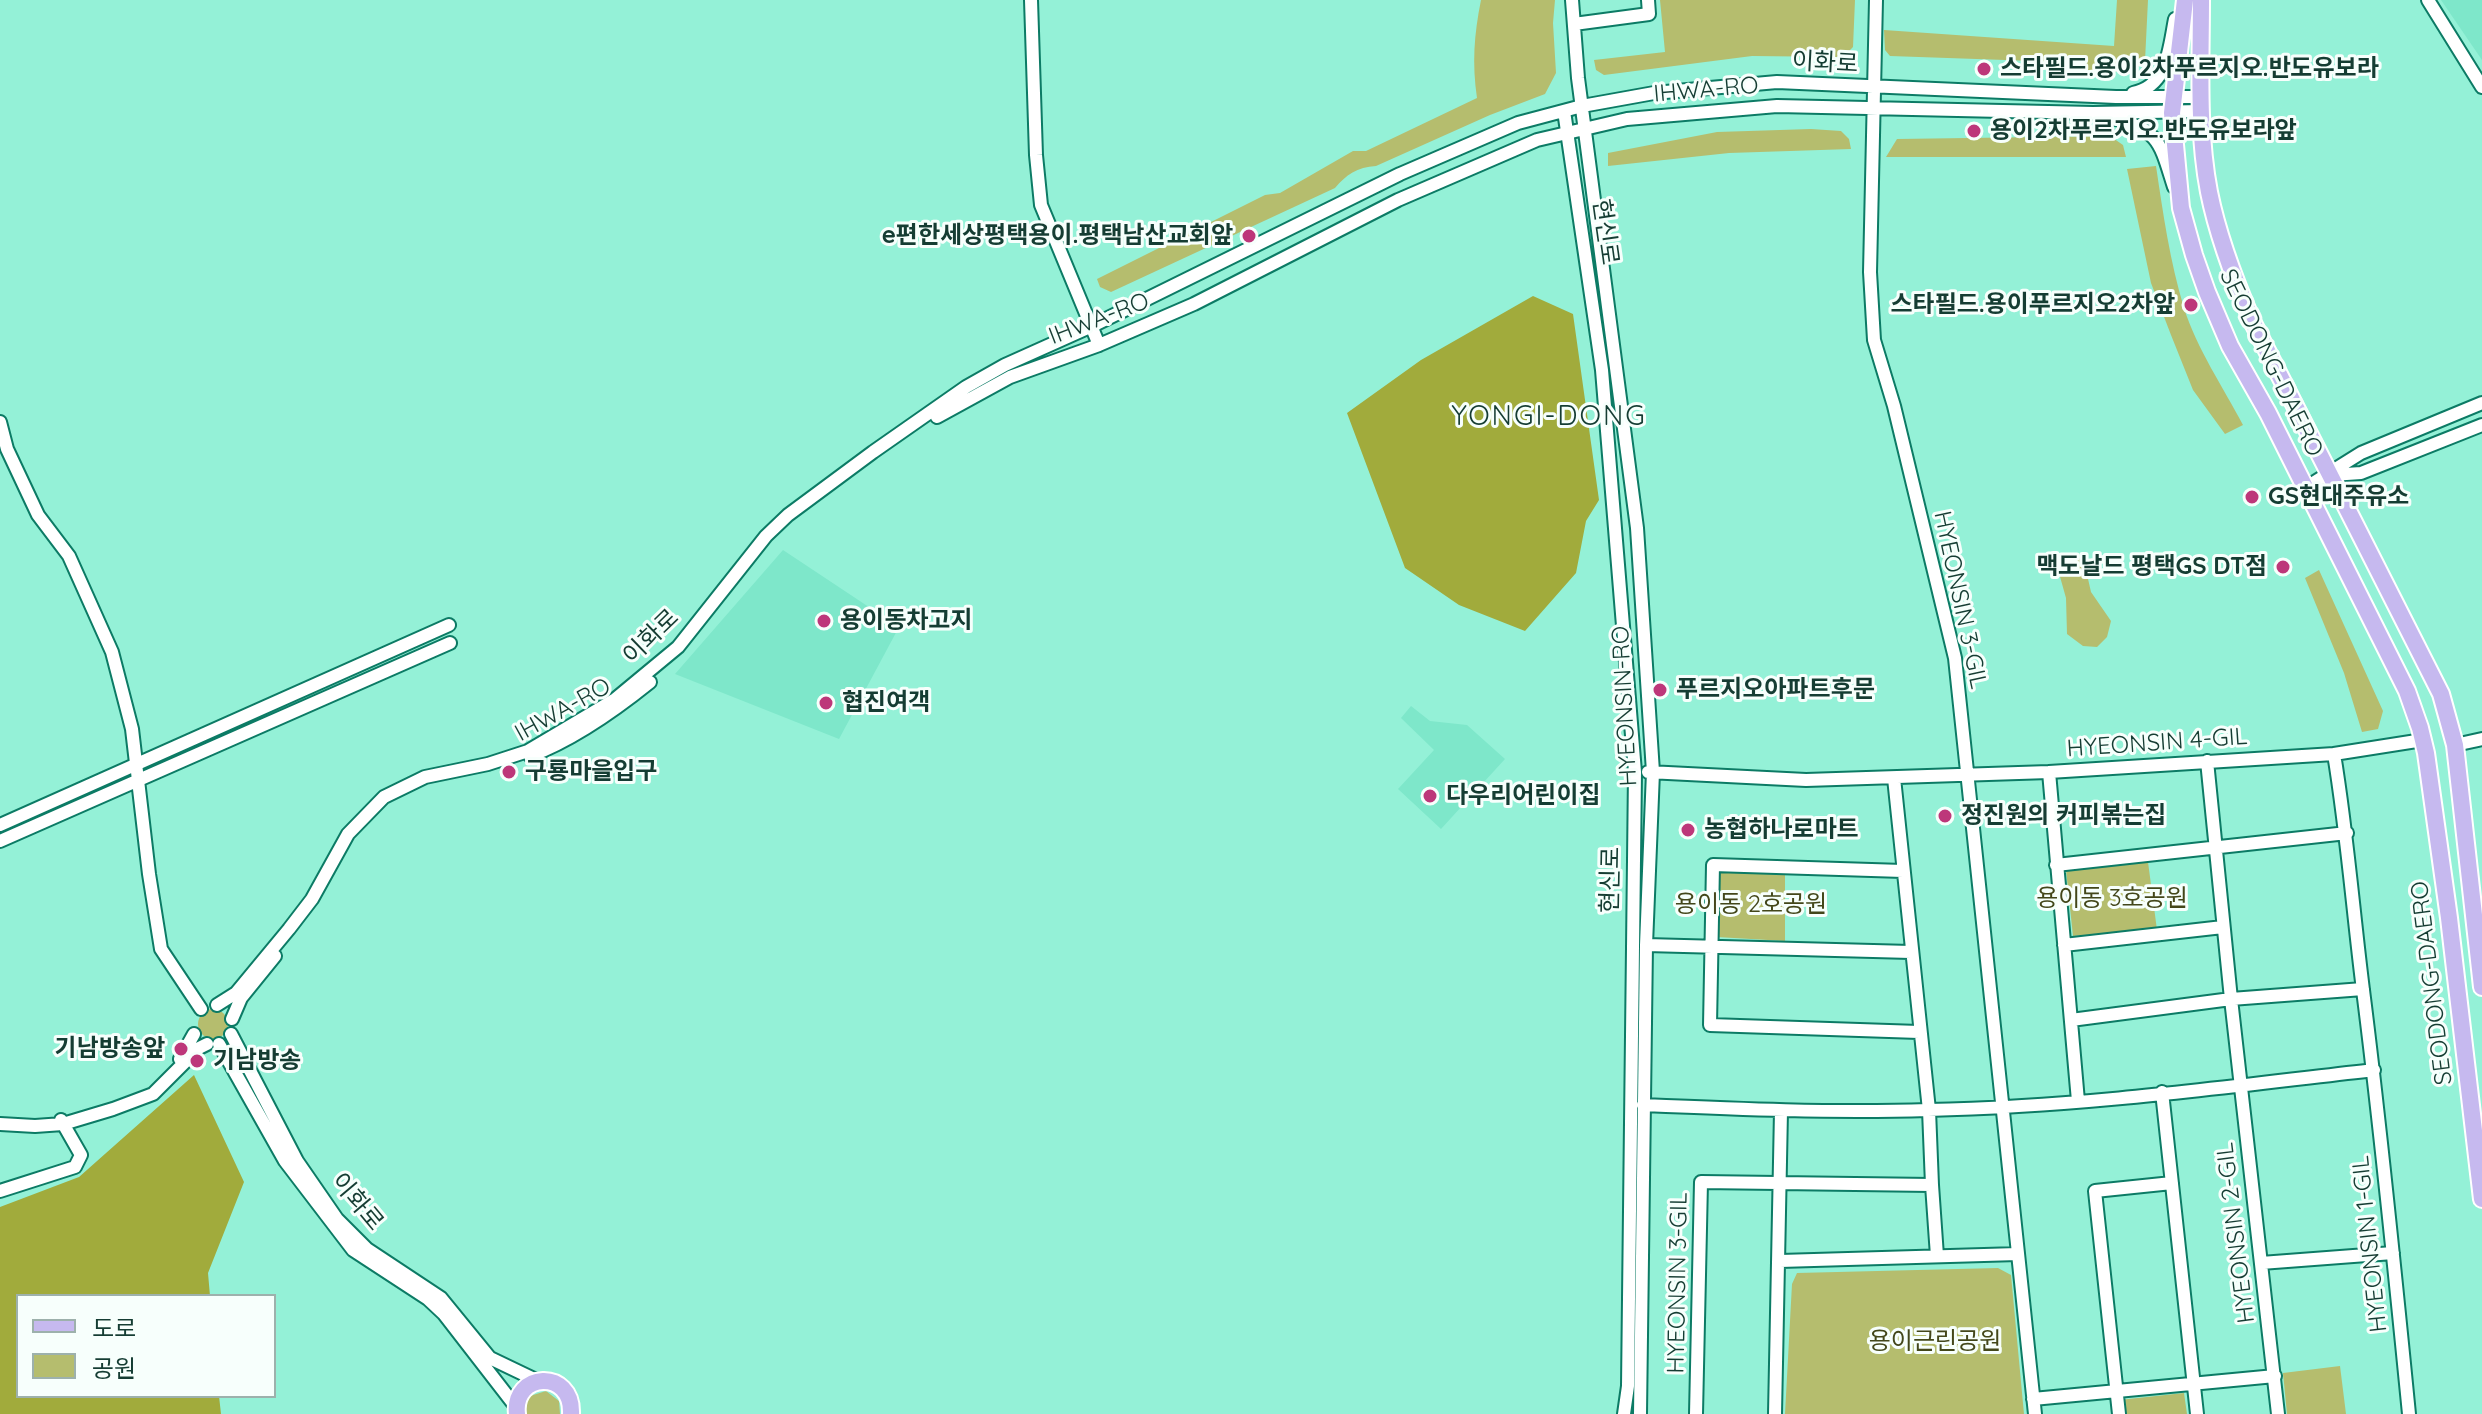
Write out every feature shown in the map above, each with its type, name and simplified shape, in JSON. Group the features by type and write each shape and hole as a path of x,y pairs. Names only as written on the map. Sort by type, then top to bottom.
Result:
{"main road":[{"path":"2173,99 2176,0"},
{"name":"SEODONG-DAERO","path":"2185,0 2173,99 2181,208 2207,292 2224,332 2407,691 2423,740 2449,918 2482,1199"},
{"name":"SEODONG-DAERO","path":"2201,0 2202,104 2208,190 2225,258 2252,321 2441,694 2455,745 2478,906 2482,987"},
{"path":"2202,104 2211,0"},
{"path":"516,1410 522,1390 538,1381 547,1381 563,1388 575,1411"}],"street":[{"path":"1031,0 1036,155 1041,205 1099,345"},
{"name":"HYEONSIN-RO","path":"1572,0 1582,106 1637,528 1653,772 1646,945 1640,1414"},
{"path":"1574,24 1649,14 1648,0"},
{"name":"HYEONSIN 3-GIL","path":"1876,0 1870,272 1874,340 1894,406 1955,658 2035,1414"},
{"path":"2428,0 2482,87"},
{"path":"2116,97 2152,86 2160,76 2175,19"},
{"name":"이화로","path":"217,1005 236,993 289,929 312,899 348,834 384,797 425,777 488,764 528,751 614,700 678,647 728,580 788,515 966,387 1005,365 1092,326 1400,174 1518,123 1582,106 1654,93 1777,82 2173,99"},
{"path":"2173,99 2202,104"},
{"name":"IHWA-RO","path":"232,1019 241,998 319,904 348,845 361,827 393,799 426,784 495,769 545,750 622,705 669,666 763,548 805,509 880,454 966,399 1010,377 1099,345 1194,304 1398,200 1537,140 1627,119 1777,106 2093,113 2173,99"},
{"name":"현신로","path":"1564,111 1602,370 1635,772 1628,1386 1624,1414"},
{"path":"2093,113 2139,125 2155,137 2181,208"},
{"path":"2305,488 2361,453 2482,403"},
{"path":"0,422 7,449 38,515 69,556 112,652 132,729 161,949 201,1009"},
{"path":"2329,475 2361,473 2482,425"},
{"path":"0,825 449,625"},
{"path":"0,841 450,643"},
{"path":"2455,745 2482,739"},
{"name":"HYEONSIN 4-GIL","path":"1635,772 1806,780 2049,772 2334,754 2423,740"},
{"name":"HYEONSIN 1-GIL","path":"2334,754 2347,833 2374,1070 2409,1414"},
{"name":"HYEONSIN 2-GIL","path":"2207,761 2278,1414"},
{"path":"2049,772 2078,1101"},
{"path":"1894,778 1929,1110 1937,1256"},
{"path":"2056,865 2347,833"},
{"path":"1903,871 1713,865 1710,1025 1919,1032"},
{"path":"2064,945 2223,927"},
{"path":"1646,945 1911,952"},
{"path":"2071,1020 2231,999 2363,989"},
{"path":"0,1121 35,1126 61,1120 153,1094 199,1048 231,1034 232,1019 227,1010 217,1005 201,1009 193,1020 194,1034 186,1052 174,1066 142,1091 61,1120"},
{"path":"194,1034 213,1044"},
{"name":"이화로","path":"231,1034 297,1161 337,1219 367,1249 441,1298 490,1358 538,1381"},
{"name":"이화로","path":"213,1044 285,1161 353,1250 428,1299 444,1314 516,1410"},
{"path":"1643,1105 1781,1111 1929,1110 2078,1101 2374,1070"},
{"path":"2162,1092 2197,1414"},
{"path":"1775,1414 1781,1111"},
{"path":"0,1191 75,1167 81,1155 61,1120"},
{"name":"HYEONSIN 3-GIL","path":"1696,1414 1701,1182 1932,1185"},
{"path":"2119,1414 2095,1191 2172,1183"},
{"path":"2261,1263 2393,1253"},
{"path":"1780,1261 2018,1254"},
{"path":"2033,1399 2275,1376"}],"shaded area":[{"path":"2441,0 2482,0 2482,60"},
{"path":"1533,296 1573,314 1599,500 1586,521 1576,573 1525,631 1459,605 1405,568 1347,413 1421,360"},
{"path":"783,550 899,627 839,739 675,674"},
{"path":"1411,706 1430,721 1467,725 1505,759 1441,829 1398,789 1434,750 1401,718"},
{"path":"194,1075 244,1182 208,1273 210,1294 16,1294 16,1398 219,1398 221,1414 0,1414 0,1207 79,1177"}],"green space":[{"path":"1481,0 1555,0 1556,73 1545,94 1376,166 1358,170 1335,188 1111,292 1100,287 1097,279 1265,195 1280,193 1353,151 1366,151 1477,98 1474,49"},
{"path":"1660,0 1855,0 1853,47 1843,57 1752,56 1604,75 1596,70 1594,60 1665,52"},
{"path":"2117,0 2148,0 2145,61 2132,72 2081,70 2063,62 1890,56 1885,50 1884,30 2114,46"},
{"path":"1841,131 1849,139 1851,149 1729,153 1608,166 1608,153 1717,132"},
{"path":"2110,136 2123,145 2126,157 1886,157 1897,139"},
{"path":"2156,166 2171,255 2189,323 2243,425 2225,434 2193,390 2151,283 2127,169"},
{"path":"2083,557 2091,592 2111,621 2107,637 2097,647 2083,646 2067,634 2066,598 2057,566"},
{"path":"2319,570 2383,711 2378,729 2362,732 2344,673 2305,578"},
{"name":"용이동 3호공원","path":"2148,862 2157,930 2073,936 2066,870"},
{"name":"용이동 2호공원","path":"1719,872 1785,874 1785,941 1717,937"},
{"path":"213,1009 224,1013 228,1024 224,1035 213,1039 202,1035 198,1024 202,1013"},
{"name":"용이근린공원","path":"1998,1268 2011,1275 2024,1414 1785,1414 1792,1284 1797,1273"},
{"path":"2340,1366 2346,1414 2287,1414 2283,1373"},
{"path":"546,1391 559,1401 560,1414 526,1414 525,1407 530,1396"},
{"path":"2184,1393 2187,1414 2121,1414 2119,1400"}],"place":[{"name":"스타필드.용이2차푸르지오.반도유보라","path":"1984,69"},
{"name":"용이2차푸르지오.반도유보라앞","path":"1974,131"},
{"name":"e편한세상평택용이.평택남산교회앞","path":"1249,236"},
{"name":"스타필드.용이푸르지오2차앞","path":"2191,305"},
{"name":"GS현대주유소","path":"2252,497"},
{"name":"맥도날드 평택GS DT점","path":"2283,567"},
{"name":"용이동차고지","path":"824,621"},
{"name":"푸르지오아파트후문","path":"1660,690"},
{"name":"협진여객","path":"826,703"},
{"name":"구룡마을입구","path":"509,772"},
{"name":"다우리어린이집","path":"1430,796"},
{"name":"정진원의 커피볶는집","path":"1945,816"},
{"name":"농협하나로마트","path":"1688,830"},
{"name":"기남방송앞","path":"181,1049"},
{"name":"기남방송","path":"197,1061"}],"district":[{"name":"YONGI-DONG","path":"1549,417"}]}
